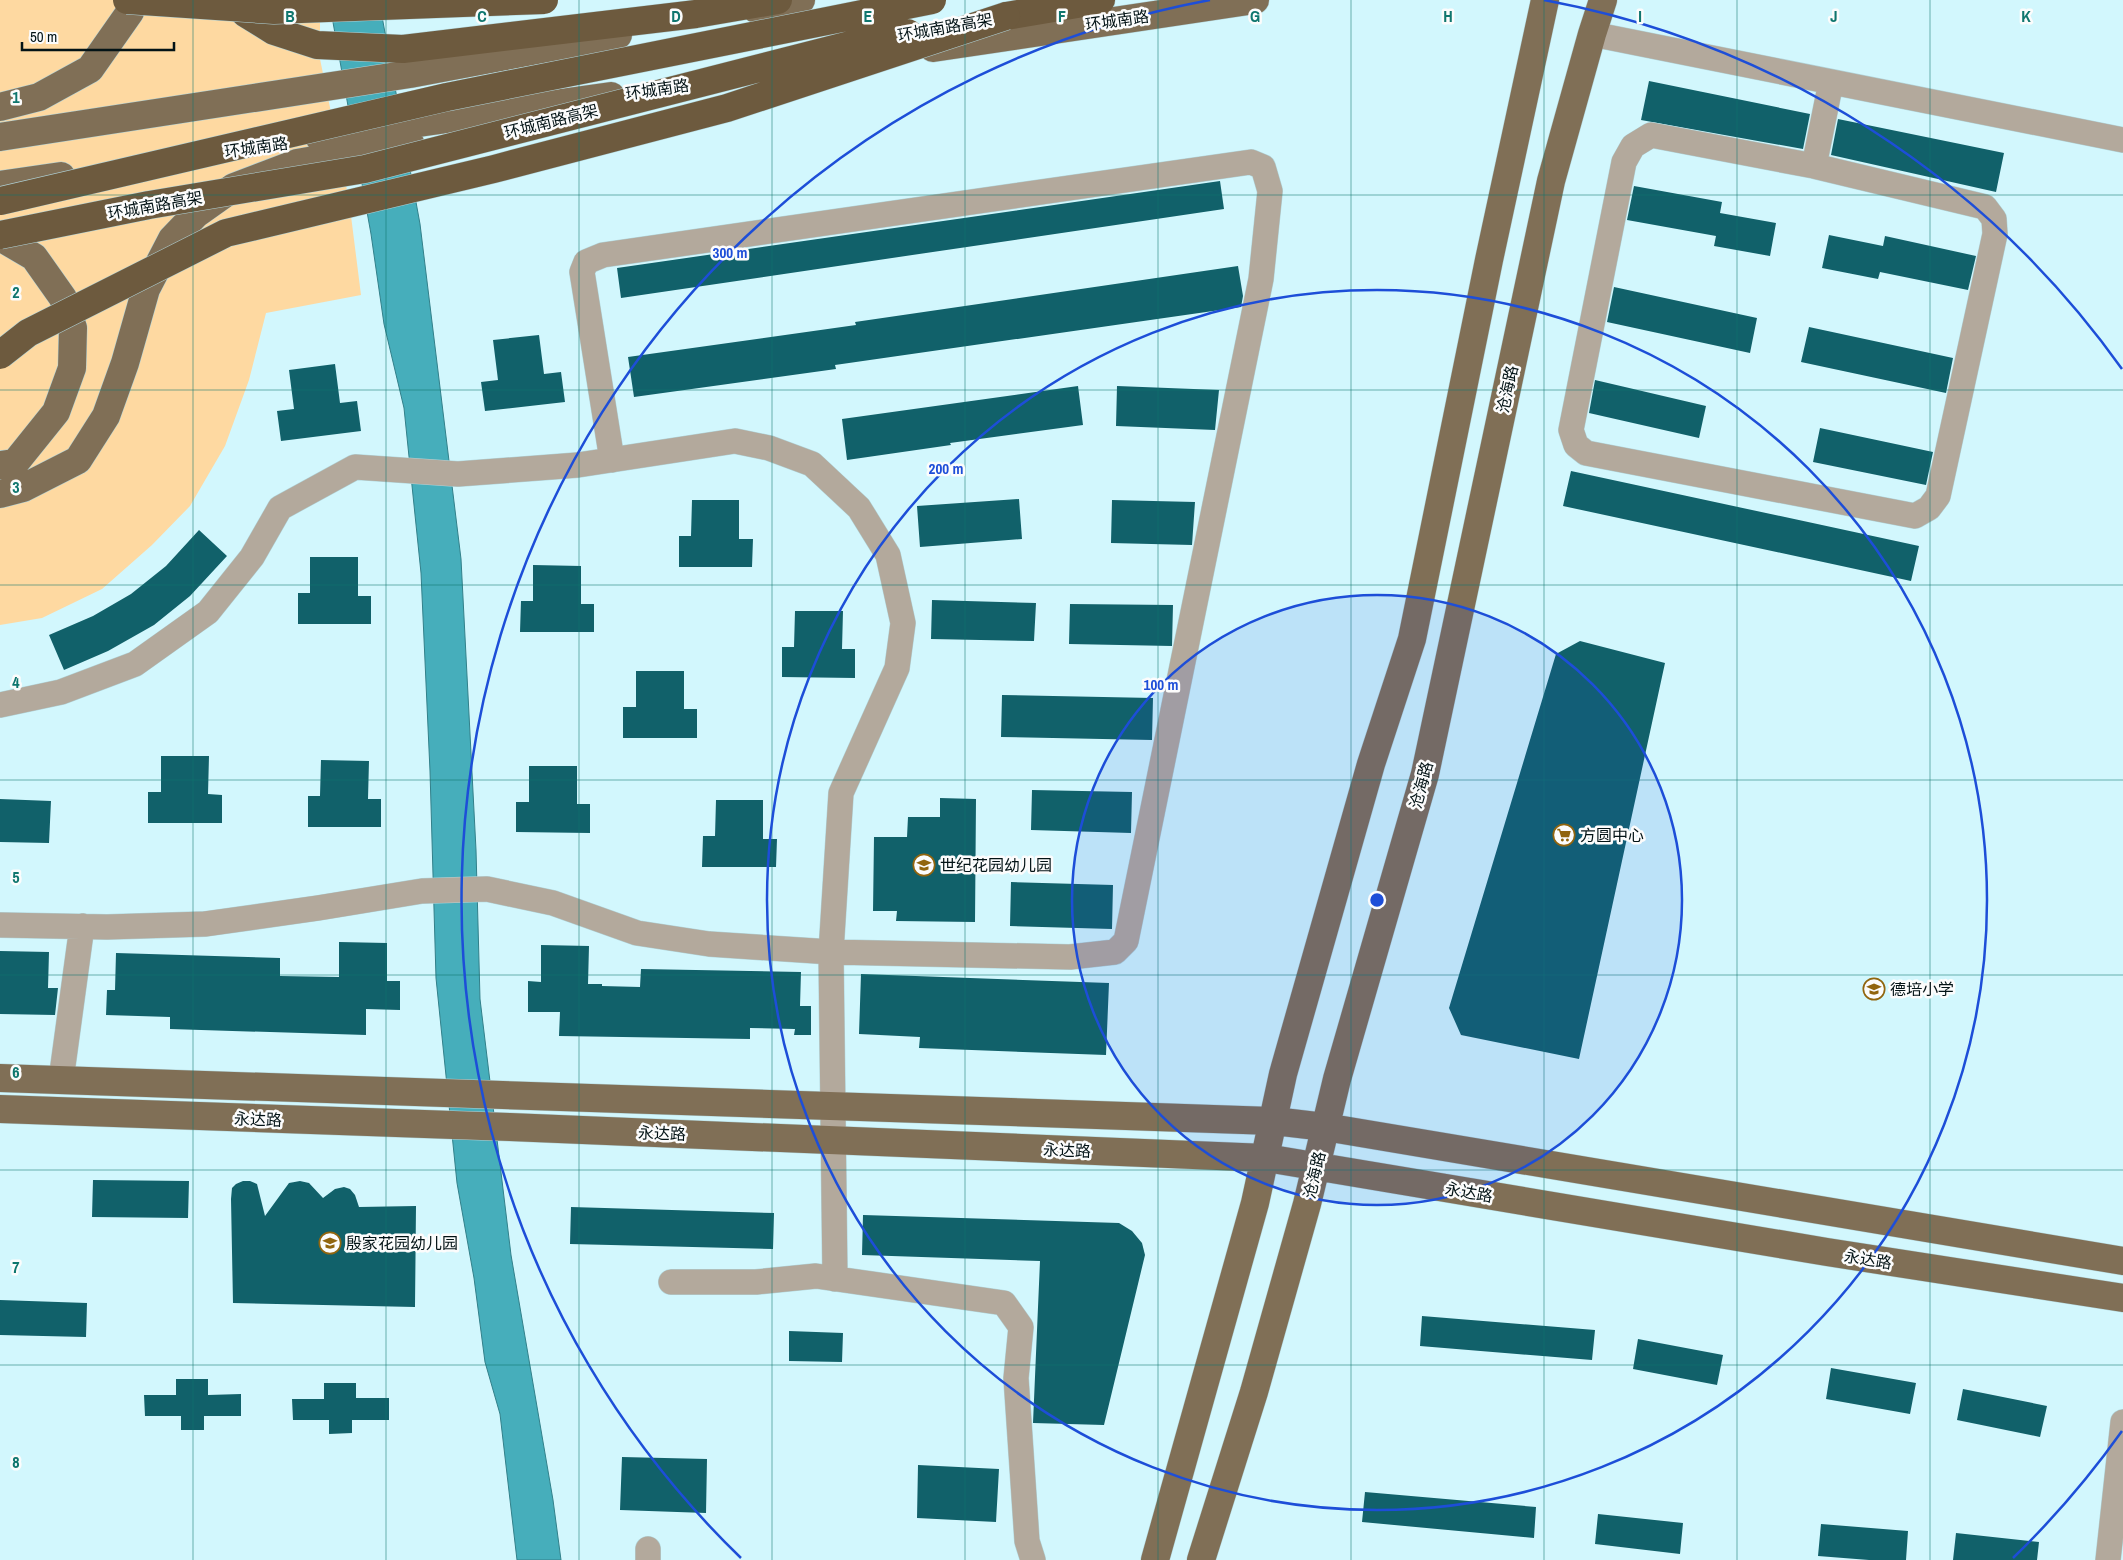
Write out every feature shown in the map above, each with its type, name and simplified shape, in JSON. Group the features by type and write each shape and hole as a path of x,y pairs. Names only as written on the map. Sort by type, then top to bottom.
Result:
{"highway":[{"path":"128,0 274,10 544,0"},
{"path":"234,0 245,13 274,31 317,45 406,62 696,7 778,0"},
{"name":"环城南路高架","path":"0,201 447,97 932,0"},
{"name":"环城南路高架","path":"0,236 149,205 365,169 869,40 1010,26 1101,0"},
{"path":"0,355 28,333 226,233 494,169 727,108 1010,26"}],"main road":[{"path":"0,107 38,96 90,69 130,12 132,0"},
{"path":"0,137 406,62 801,0"},
{"name":"环城南路","path":"0,185 318,137 422,132 1010,26 1255,0"},
{"path":"1155,1560 1266,1158 1283,1074 1371,764 1412,639 1491,251 1545,0"},
{"name":"沧海路","path":"1201,1560 1254,1392 1316,1166 1337,1079 1425,774 1551,181 1603,0"},
{"path":"0,494 22,488 78,460 106,416 125,362 146,289 172,239 196,214 234,186 297,163 422,132"},
{"path":"0,236 34,258 63,298 73,328 72,368 56,412 15,463 0,465"},
{"name":"永达路","path":"0,1078 1274,1121 1325,1127 2123,1261"},
{"name":"永达路","path":"0,1109 510,1127 1266,1158 1827,1252 2123,1298"}],"street":[{"path":"1592,34 2123,140"},
{"path":"1814,166 1831,82"},
{"path":"1651,135 1814,166 1985,208 1994,219 1995,234 1938,496 1929,508 1915,516 1586,453 1576,445 1571,430 1624,162 1633,146 1651,135"},
{"path":"0,925 206,924 422,891 487,888 552,903 637,933 709,944 831,952 1070,958 1115,952 1126,941 1261,279 1270,190 1263,167 1251,162 1221,166 603,255 586,262 582,272 612,460"},
{"path":"0,705 61,692 135,664 208,612 252,557 280,508 355,467 458,474 578,465 734,441 769,448 812,464 859,508 888,555 903,624 897,668 842,793 831,952 835,1279"},
{"path":"61,1080 82,926"},
{"path":"672,1282 756,1282 816,1276 1004,1303 1021,1327 1016,1378 1026,1541 1033,1560"},
{"path":"2108,1560 2123,1422"}],"shaded area":[{"path":"0,0 296,0 320,9 320,59 349,200 361,295 266,313 249,380 225,446 190,506 152,545 102,589 42,618 0,625"}],"water":[{"path":"329,0 379,0 420,224 461,559 476,850 480,999 511,1255 553,1500 561,1560 517,1560 500,1414 485,1362 474,1278 457,1183 436,978 430,771 421,573 404,408 384,324 371,234"}],"building":[{"path":"1649,81 1810,114 1803,149 1641,120"},
{"path":"1838,119 2004,153 1996,192 1831,155"},
{"path":"1220,181 1224,209 621,298 617,268"},
{"path":"1634,186 1722,202 1720,213 1776,223 1770,256 1714,246 1716,236 1627,220"},
{"path":"1829,235 1883,246 1885,236 1976,256 1968,290 1880,272 1878,279 1822,268"},
{"path":"1238,266 1243,296 1241,307 835,365 836,369 634,397 628,357 856,325 855,322"},
{"path":"1614,287 1757,318 1750,353 1607,322"},
{"path":"1809,327 1953,358 1946,393 1801,362"},
{"path":"539,335 544,374 561,372 565,402 485,411 481,382 498,380 493,340"},
{"path":"335,364 340,403 357,401 361,431 281,441 277,411 294,409 289,370"},
{"path":"1595,380 1706,406 1699,438 1589,413"},
{"path":"1078,386 1083,425 950,443 951,445 847,460 842,419"},
{"path":"1117,386 1219,390 1215,430 1116,426"},
{"path":"1820,428 1933,452 1926,485 1813,462"},
{"path":"1571,471 1919,546 1911,581 1563,506"},
{"path":"1019,499 1022,539 920,547 917,506"},
{"path":"692,500 739,500 739,539 753,539 752,567 679,567 679,536 691,536"},
{"path":"1112,500 1195,502 1192,545 1111,543"},
{"path":"199,530 227,556 190,596 154,625 108,651 64,670 49,635 93,616 131,594 166,566"},
{"path":"310,557 358,557 358,596 371,596 371,624 298,624 298,593 310,593"},
{"path":"533,565 581,566 581,604 594,604 594,632 520,632 521,601 533,601"},
{"path":"932,600 1036,603 1034,641 931,639"},
{"path":"1070,604 1173,605 1172,646 1069,644"},
{"path":"795,611 843,611 842,649 855,649 855,678 782,677 782,647 794,647"},
{"name":"方圆中心","path":"1580,641 1665,663 1579,1059 1461,1035 1449,1008 1556,654"},
{"path":"636,671 684,671 684,709 697,709 697,738 623,738 623,707 636,707"},
{"path":"1002,695 1153,698 1152,740 1001,737"},
{"path":"161,756 209,756 208,794 222,795 222,823 148,823 148,792 161,792"},
{"path":"321,760 369,761 368,799 381,799 381,827 308,827 308,796 320,796"},
{"path":"529,766 577,766 577,804 590,804 590,833 516,832 516,802 529,802"},
{"path":"1032,790 1132,792 1131,833 1031,830"},
{"path":"940,798 976,799 975,922 896,921 897,911 873,911 874,837 907,837 908,817 940,817"},
{"path":"0,799 51,801 49,843 0,842"},
{"path":"716,800 763,800 763,839 777,839 776,867 702,867 703,836 715,836"},
{"path":"1011,882 1113,885 1112,929 1010,926"},
{"path":"339,942 387,943 387,981 400,981 400,1010 366,1009 366,1035 170,1029 170,1017 106,1015 107,990 115,990 116,953 280,958 280,976 339,977"},
{"path":"541,945 589,946 588,984 602,984 602,986 640,987 641,969 801,972 800,1006 811,1006 811,1035 794,1035 795,1029 750,1028 750,1039 559,1036 560,1012 528,1012 528,981 541,982"},
{"path":"0,951 49,952 48,988 58,988 55,1015 0,1014"},
{"path":"861,974 1109,983 1106,1055 919,1048 920,1037 859,1034"},
{"path":"93,1180 189,1181 188,1218 92,1217"},
{"path":"243,1181 257,1184 265,1216 289,1183 300,1181 309,1183 323,1198 335,1189 344,1187 350,1189 355,1195 359,1207 416,1206 415,1307 233,1303 231,1199 232,1188"},
{"path":"571,1207 774,1213 773,1249 570,1244"},
{"path":"863,1215 1119,1223 1132,1231 1142,1243 1145,1255 1104,1425 1033,1423 1040,1261 862,1255"},
{"path":"0,1300 87,1303 86,1337 0,1335"},
{"path":"1422,1316 1595,1330 1592,1360 1420,1346"},
{"path":"789,1331 843,1333 842,1362 789,1361"},
{"path":"1638,1339 1723,1355 1717,1385 1633,1369"},
{"path":"1831,1368 1916,1383 1910,1414 1826,1399"},
{"path":"176,1379 208,1379 208,1395 241,1394 241,1416 204,1416 204,1430 181,1430 181,1416 145,1416 144,1395 176,1395"},
{"path":"324,1383 356,1383 356,1398 389,1398 389,1420 352,1420 352,1433 329,1434 329,1420 293,1420 292,1399 324,1399"},
{"path":"1963,1389 2047,1406 2040,1437 1957,1420"},
{"path":"622,1457 707,1459 706,1513 620,1510"},
{"path":"918,1465 999,1469 996,1522 917,1518"},
{"path":"1365,1492 1536,1507 1534,1538 1362,1522"},
{"path":"1598,1514 1683,1523 1680,1554 1595,1544"},
{"path":"1821,1524 1908,1531 1906,1560 1869,1560 1818,1556"},
{"path":"1956,1533 2039,1542 2037,1560 1953,1560"}],"place":[{"name":"方圆中心","path":"1564,835"},
{"name":"世纪花园幼儿园","path":"924,865"},
{"name":"德培小学","path":"1874,989"},
{"name":"殷家花园幼儿园","path":"330,1243"}]}
